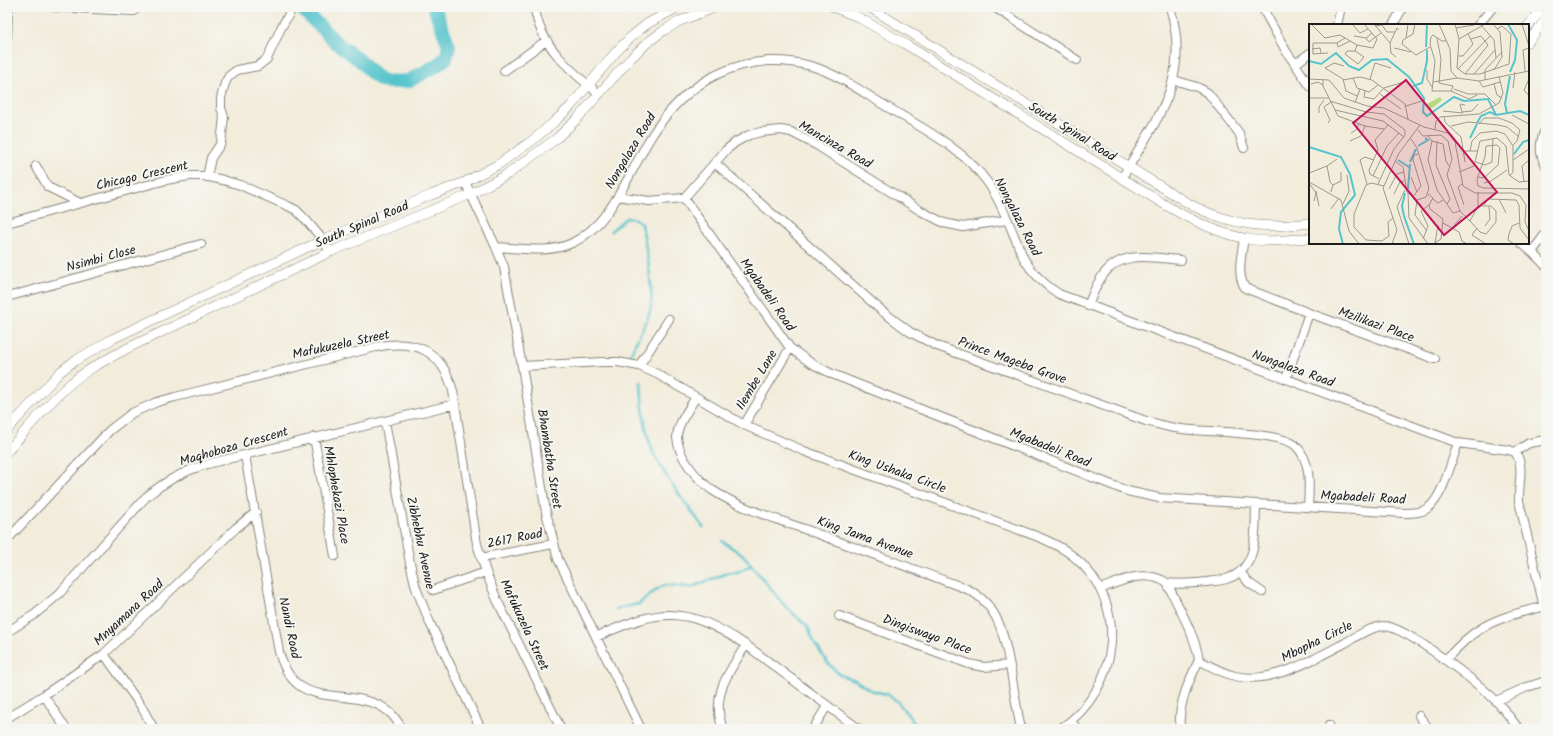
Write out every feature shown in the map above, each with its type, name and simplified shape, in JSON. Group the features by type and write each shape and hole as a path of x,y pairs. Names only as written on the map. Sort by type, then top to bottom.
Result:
{"street":[{"path":"7,38 8,10 10,7"},
{"path":"54,7 134,11"},
{"path":"207,177 211,158 221,143 224,117 221,108 221,98 224,83 229,76 237,70 254,67 264,63 293,7"},
{"path":"535,7 535,15 546,40 577,76 599,94"},
{"name":"South Spinal Road","path":"7,430 60,372 92,350 323,240 465,182 499,164 533,140 570,107 616,52 632,36 647,24 678,7"},
{"name":"South Spinal Road","path":"7,452 70,384 102,362 128,348 330,252 471,194 503,177 525,163 557,138 576,120 631,58 647,43 680,21 716,7"},
{"name":"South Spinal Road","path":"833,7 856,16 905,44 1189,218 1213,229 1244,238 1272,240 1309,238"},
{"name":"South Spinal Road","path":"869,7 1128,167 1206,213 1245,224 1272,227 1309,223"},
{"path":"994,7 1078,60"},
{"path":"1122,178 1160,115 1174,80 1177,48 1176,32 1170,7"},
{"path":"1262,7 1295,64 1309,85"},
{"path":"1337,24 1341,7"},
{"path":"1393,24 1403,7"},
{"path":"1479,24 1493,7"},
{"path":"1529,25 1544,7"},
{"path":"1529,41 1546,19"},
{"path":"504,71 546,40"},
{"path":"1295,64 1309,55"},
{"name":"Nongalaza Road","path":"496,247 542,249 555,248 574,242 587,233 601,220 618,196 649,140 666,116 684,96 706,80 738,66 779,62 811,66 835,76 874,98 950,146 968,160 984,177 993,192 1024,259 1042,283 1059,294 1458,443 1515,452"},
{"path":"1174,80 1197,87 1208,93 1239,133 1244,148"},
{"path":"1546,128 1542,136 1540,148 1546,165"},
{"name":"Mancinza Road","path":"684,198 736,142 749,135 781,130 791,132 818,146 921,211 944,223 964,226 1006,220"},
{"name":"Prince Mageba Grove","path":"715,163 882,311 910,332 937,346 1146,421 1182,429 1259,436 1289,441 1296,445 1305,459 1309,480 1308,507"},
{"path":"36,166 48,186 80,203"},
{"name":"Chicago Crescent","path":"7,223 166,180 189,176 207,177 240,185 296,210 323,240 330,252"},
{"name":"Bhambatha Street","path":"465,182 496,247 506,276 546,512 553,544 558,558 641,729"},
{"path":"618,196 649,201 684,198"},
{"name":"Mgabadeli Road","path":"684,198 790,348 811,363 824,370 1127,491 1159,498 1256,505 1404,513 1420,512 1427,509 1437,499 1458,443"},
{"path":"1532,252 1546,233"},
{"name":"Mzilikazi Place","path":"1244,238 1240,276 1245,288 1435,359"},
{"name":"Nsimbi Close","path":"7,297 201,244"},
{"path":"1522,244 1546,266"},
{"path":"1088,306 1102,275 1119,260 1127,257 1181,260"},
{"path":"1286,378 1309,313"},
{"path":"639,366 670,319"},
{"name":"Mafukuzela Street","path":"7,540 110,430 132,413 157,402 376,347 396,344 424,350 432,354 440,361 449,377 455,404 477,544 486,572 498,600 561,729"},
{"name":"Ilembe Lane","path":"744,425 790,348"},
{"name":"King Ushaka Circle","path":"522,366 603,362 618,362 639,366 657,374 744,425 804,451 1051,542 1069,552 1083,565 1100,589 1109,615 1111,634 1110,656 1106,672 1097,692 1082,712 1072,722 1060,729"},
{"name":"King Jama Avenue","path":"696,397 681,422 677,437 682,453 691,468 705,484 722,495 764,514 973,592 985,601 997,618 1004,636 1021,729"},
{"name":"Maqhoboza Crescent","path":"7,632 34,616 54,600 133,511 159,487 190,469 314,437 455,404"},
{"name":"Zibhebhu Avenue","path":"385,421 410,563 416,588 430,623 481,729"},
{"name":"Mhlophekazi Place","path":"314,437 335,556"},
{"path":"1445,660 1469,637 1490,624 1509,616 1545,606 1519,501 1518,491 1520,465 1519,458 1515,452 1529,443 1546,440"},
{"name":"Nandi Road","path":"245,455 279,652 290,679 297,686 313,692 369,701 379,705 389,711 402,729"},
{"path":"1100,589 1125,580 1143,576 1155,577 1167,583 1184,584 1228,579 1240,572 1253,552 1255,543 1256,505"},
{"name":"Mnyamana Road","path":"7,718 104,654 236,528 256,512"},
{"name":"2617 Road","path":"481,558 553,544"},
{"path":"434,590 486,572"},
{"path":"1240,572 1249,583 1262,592"},
{"path":"1167,583 1191,635 1199,660 1188,683 1180,709 1180,729"},
{"path":"596,637 643,618 666,615 691,617 704,621 728,633 746,645 858,729"},
{"name":"Dingiswayo Place","path":"839,616 976,666 1009,665"},
{"name":"Mbopha Circle","path":"1199,660 1234,676 1251,678 1263,677 1299,666 1371,629 1385,626 1407,634 1445,660 1496,701 1519,729"},
{"path":"723,729 719,709 720,695 726,677 746,645"},
{"path":"104,654 141,706 154,729"},
{"path":"1496,701 1526,687 1546,681"},
{"path":"44,695 66,729"},
{"path":"813,729 827,706"},
{"path":"1419,716 1429,729"},
{"path":"1072,722 1078,729"}],"waterway":[{"path":"300,7 338,44 362,62 373,74 381,80 389,82 408,81 436,66 446,58 449,46 434,7"},
{"path":"611,231 626,218 636,219 642,224 649,268 651,292 650,311 629,359"},
{"path":"641,382 645,425 652,449 668,479 703,527"},
{"path":"722,541 744,556 784,605 808,627 814,642 827,662 840,675 855,680 870,690 886,694 897,701 919,729"},
{"path":"616,609 639,604 657,589 665,585 692,587 730,572 737,572 752,565"}]}
